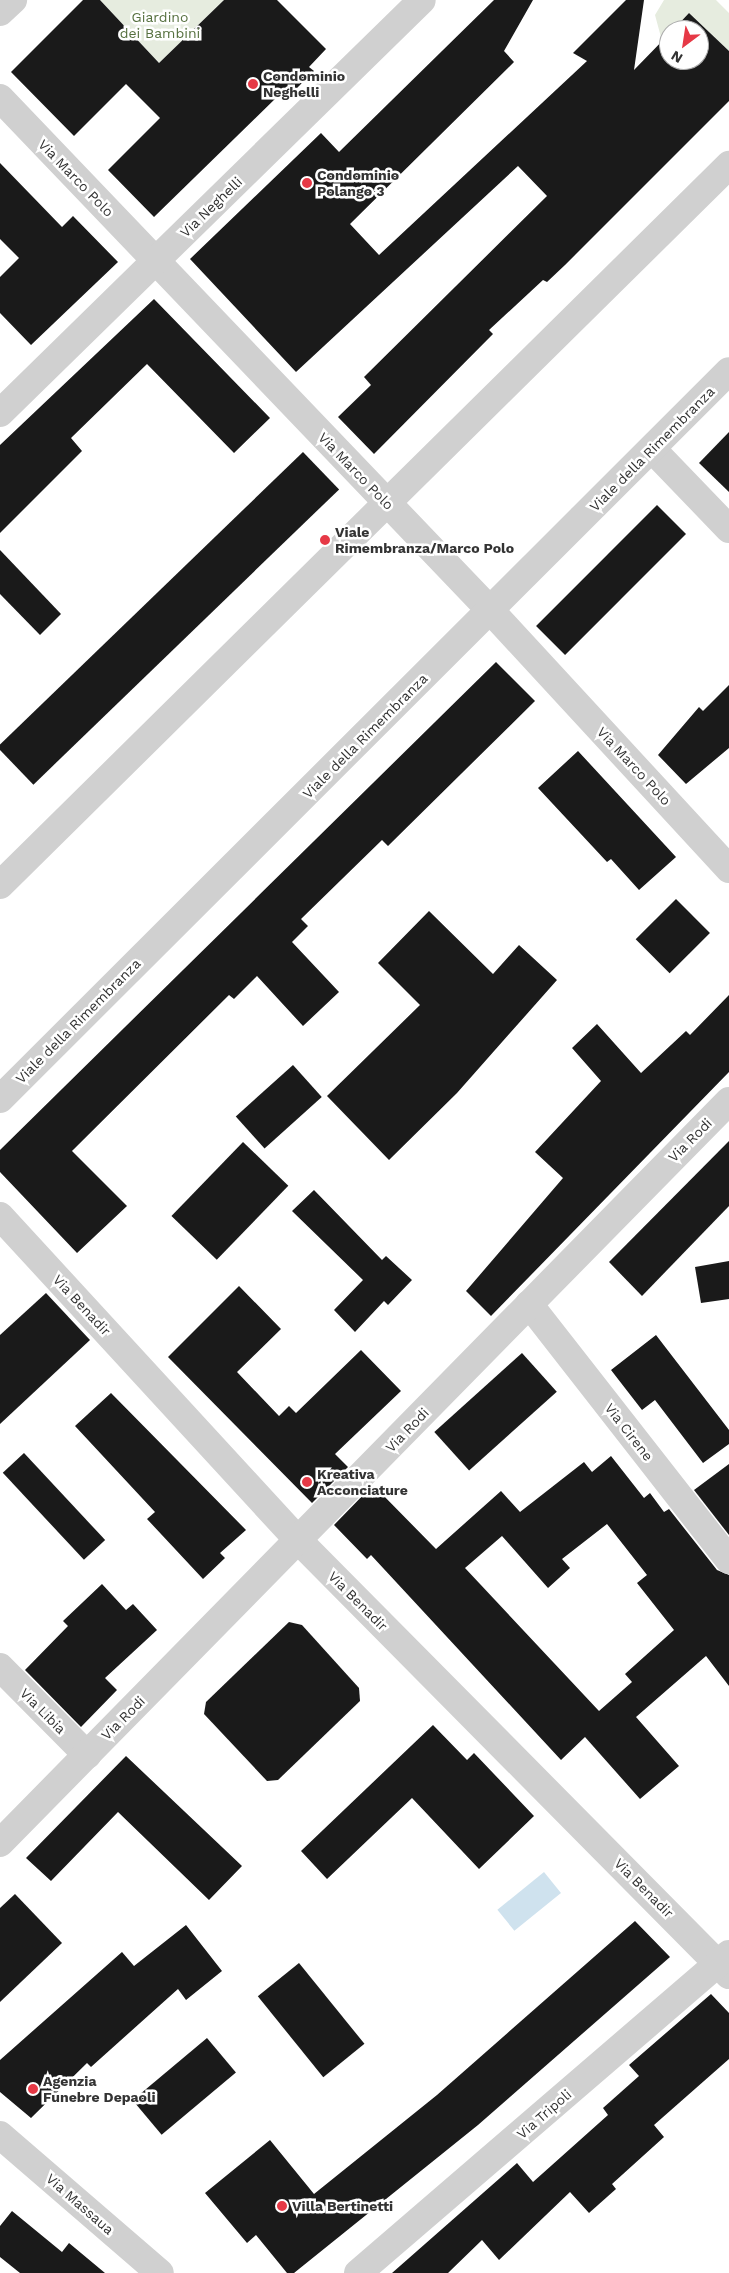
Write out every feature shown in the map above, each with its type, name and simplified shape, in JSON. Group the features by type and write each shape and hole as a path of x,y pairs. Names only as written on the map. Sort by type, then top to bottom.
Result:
{"street":[{"path":"0,12 13,0"},
{"name":"Via Neghelli","path":"0,413 422,0"},
{"name":"Via Marco Polo","path":"0,98 491,611 729,870"},
{"path":"0,885 729,165"},
{"name":"Viale della Rimembranza","path":"0,1099 491,611 729,371"},
{"path":"652,449 729,530"},
{"name":"Via Rodi","path":"0,1843 299,1541 729,1101"},
{"name":"Via Benadir","path":"0,1216 299,1541 725,1964"},
{"name":"Via Cirene","path":"529,1304 729,1560"},
{"name":"Via Libia","path":"0,1667 87,1755"},
{"name":"Via Tripoli","path":"358,2273 725,1964"},
{"name":"Via Massaua","path":"0,2135 160,2273"}],"green space":[{"name":"Giardino dei Bambini","path":"100,0 224,0 159,63"},
{"path":"664,0 716,0 729,13 729,51 709,32 709,20 696,20 689,13 682,20 659,20 659,30 655,15"}],"water":[{"path":"544,1872 561,1893 514,1931 497,1910"}],"building":[{"path":"83,0 100,0 159,63 224,0 277,0 326,49 309,67 314,71 283,102 278,96 154,217 108,170 160,118 126,84 74,136 11,72"},
{"path":"494,0 533,0 504,51 514,62 350,224 379,255 587,61 573,53 626,0 644,0 634,70 659,44 659,70 709,70 709,32 729,51 729,101 565,265 547,282 543,280 489,330 493,334 374,454 338,417 371,385 364,377 547,196 518,166 296,372 190,259 321,133 339,152"},
{"path":"689,13 696,20 682,20"},
{"path":"0,163 62,227 73,216 118,262 31,345 0,313 0,277 19,258 0,239"},
{"path":"154,299 270,418 234,453 147,364 71,438 82,451 0,533 0,445"},
{"path":"729,432 729,492 699,463"},
{"path":"303,452 339,489 33,785 0,750 0,745"},
{"path":"657,505 686,534 565,655 536,626"},
{"path":"0,550 61,614 40,635 0,594"},
{"path":"496,662 535,701 388,846 382,840 301,919 308,926 292,942 339,992 303,1026 257,976 234,999 229,995 72,1151 127,1206 77,1253 0,1172 0,1150"},
{"path":"729,685 729,748 686,784 658,755 699,707 703,711"},
{"path":"578,751 676,857 639,890 611,859 607,862 538,788"},
{"path":"676,899 710,933 670,973 636,939"},
{"path":"429,911 493,974 519,945 557,980 457,1093 389,1160 327,1096 420,1005 378,963"},
{"path":"729,995 729,1072 491,1316 466,1291 563,1178 535,1152 601,1081 572,1048 597,1024 641,1073 686,1031 690,1035"},
{"path":"293,1065 322,1097 265,1148 236,1117"},
{"path":"729,1141 729,1206 642,1296 609,1262"},
{"path":"243,1142 288,1186 217,1260 171,1216"},
{"path":"314,1190 382,1260 386,1256 412,1280 388,1305 384,1301 355,1332 334,1310 363,1280 292,1211"},
{"path":"729,1261 729,1299 701,1303 695,1267"},
{"path":"239,1286 281,1329 237,1372 279,1416 289,1406 296,1413 361,1350 401,1391 335,1454 348,1467 312,1503 168,1357"},
{"path":"46,1293 90,1340 0,1424 0,1335"},
{"path":"656,1335 729,1430 729,1444 703,1463 655,1400 642,1410 611,1370"},
{"path":"522,1353 557,1392 469,1471 434,1432"},
{"path":"111,1393 246,1530 220,1553 225,1558 203,1579 147,1519 155,1512 75,1426"},
{"path":"24,1453 105,1540 84,1560 3,1473"},
{"path":"611,1456 644,1498 650,1493 664,1512 669,1509 717,1570 729,1575 729,1686 706,1656 636,1717 679,1766 640,1799 585,1737 561,1760 371,1555 367,1559 334,1525 369,1489 375,1495 379,1491 436,1549 501,1491 520,1512 584,1462 592,1472","holes":["607,1524 647,1575 637,1583 674,1630 625,1674 632,1682 599,1711 465,1568 502,1536 548,1588 570,1568 562,1559"]},
{"path":"729,1464 729,1535 694,1490"},
{"path":"102,1584 126,1610 133,1604 157,1630 105,1678 117,1690 81,1727 25,1670 68,1626 63,1621"},
{"path":"289,1622 302,1625 359,1688 360,1701 278,1780 267,1781 204,1714 206,1702"},
{"path":"433,1725 467,1760 474,1753 534,1816 479,1869 412,1798 327,1879 301,1851"},
{"path":"126,1756 242,1866 209,1900 118,1812 51,1881 26,1858"},
{"path":"15,1894 62,1943 0,2002 0,1908"},
{"path":"635,1921 670,1957 478,2125 294,2273 287,2273 256,2235 247,2243 205,2193 270,2140 314,2194 437,2095"},
{"path":"186,1925 222,1971 186,2000 178,1989 91,2067 87,2063 31,2118 0,2092 0,2060 122,1952 134,1966"},
{"path":"299,1963 364,2044 323,2077 258,1996"},
{"path":"711,1994 729,2013 729,2059 654,2125 664,2137 612,2184 616,2189 589,2213 570,2192 499,2260 482,2240 448,2273 392,2273 517,2163 533,2182 608,2115 603,2108 639,2076 629,2065"},
{"path":"207,2038 236,2072 162,2135 133,2100"},
{"path":"12,2211 62,2252 69,2243 105,2273 20,2273 0,2257 0,2226"}],"place":[{"name":"Condominio Neghelli","path":"253,84"},
{"name":"Condominio Polango 3","path":"307,183"},
{"name":"Viale Rimembranza/Marco Polo","path":"325,540"},
{"name":"Kreativa Acconciature","path":"307,1482"},
{"name":"Agenzia Funebre Depaoli","path":"33,2089"},
{"name":"Villa Bertinetti","path":"282,2206"}]}
